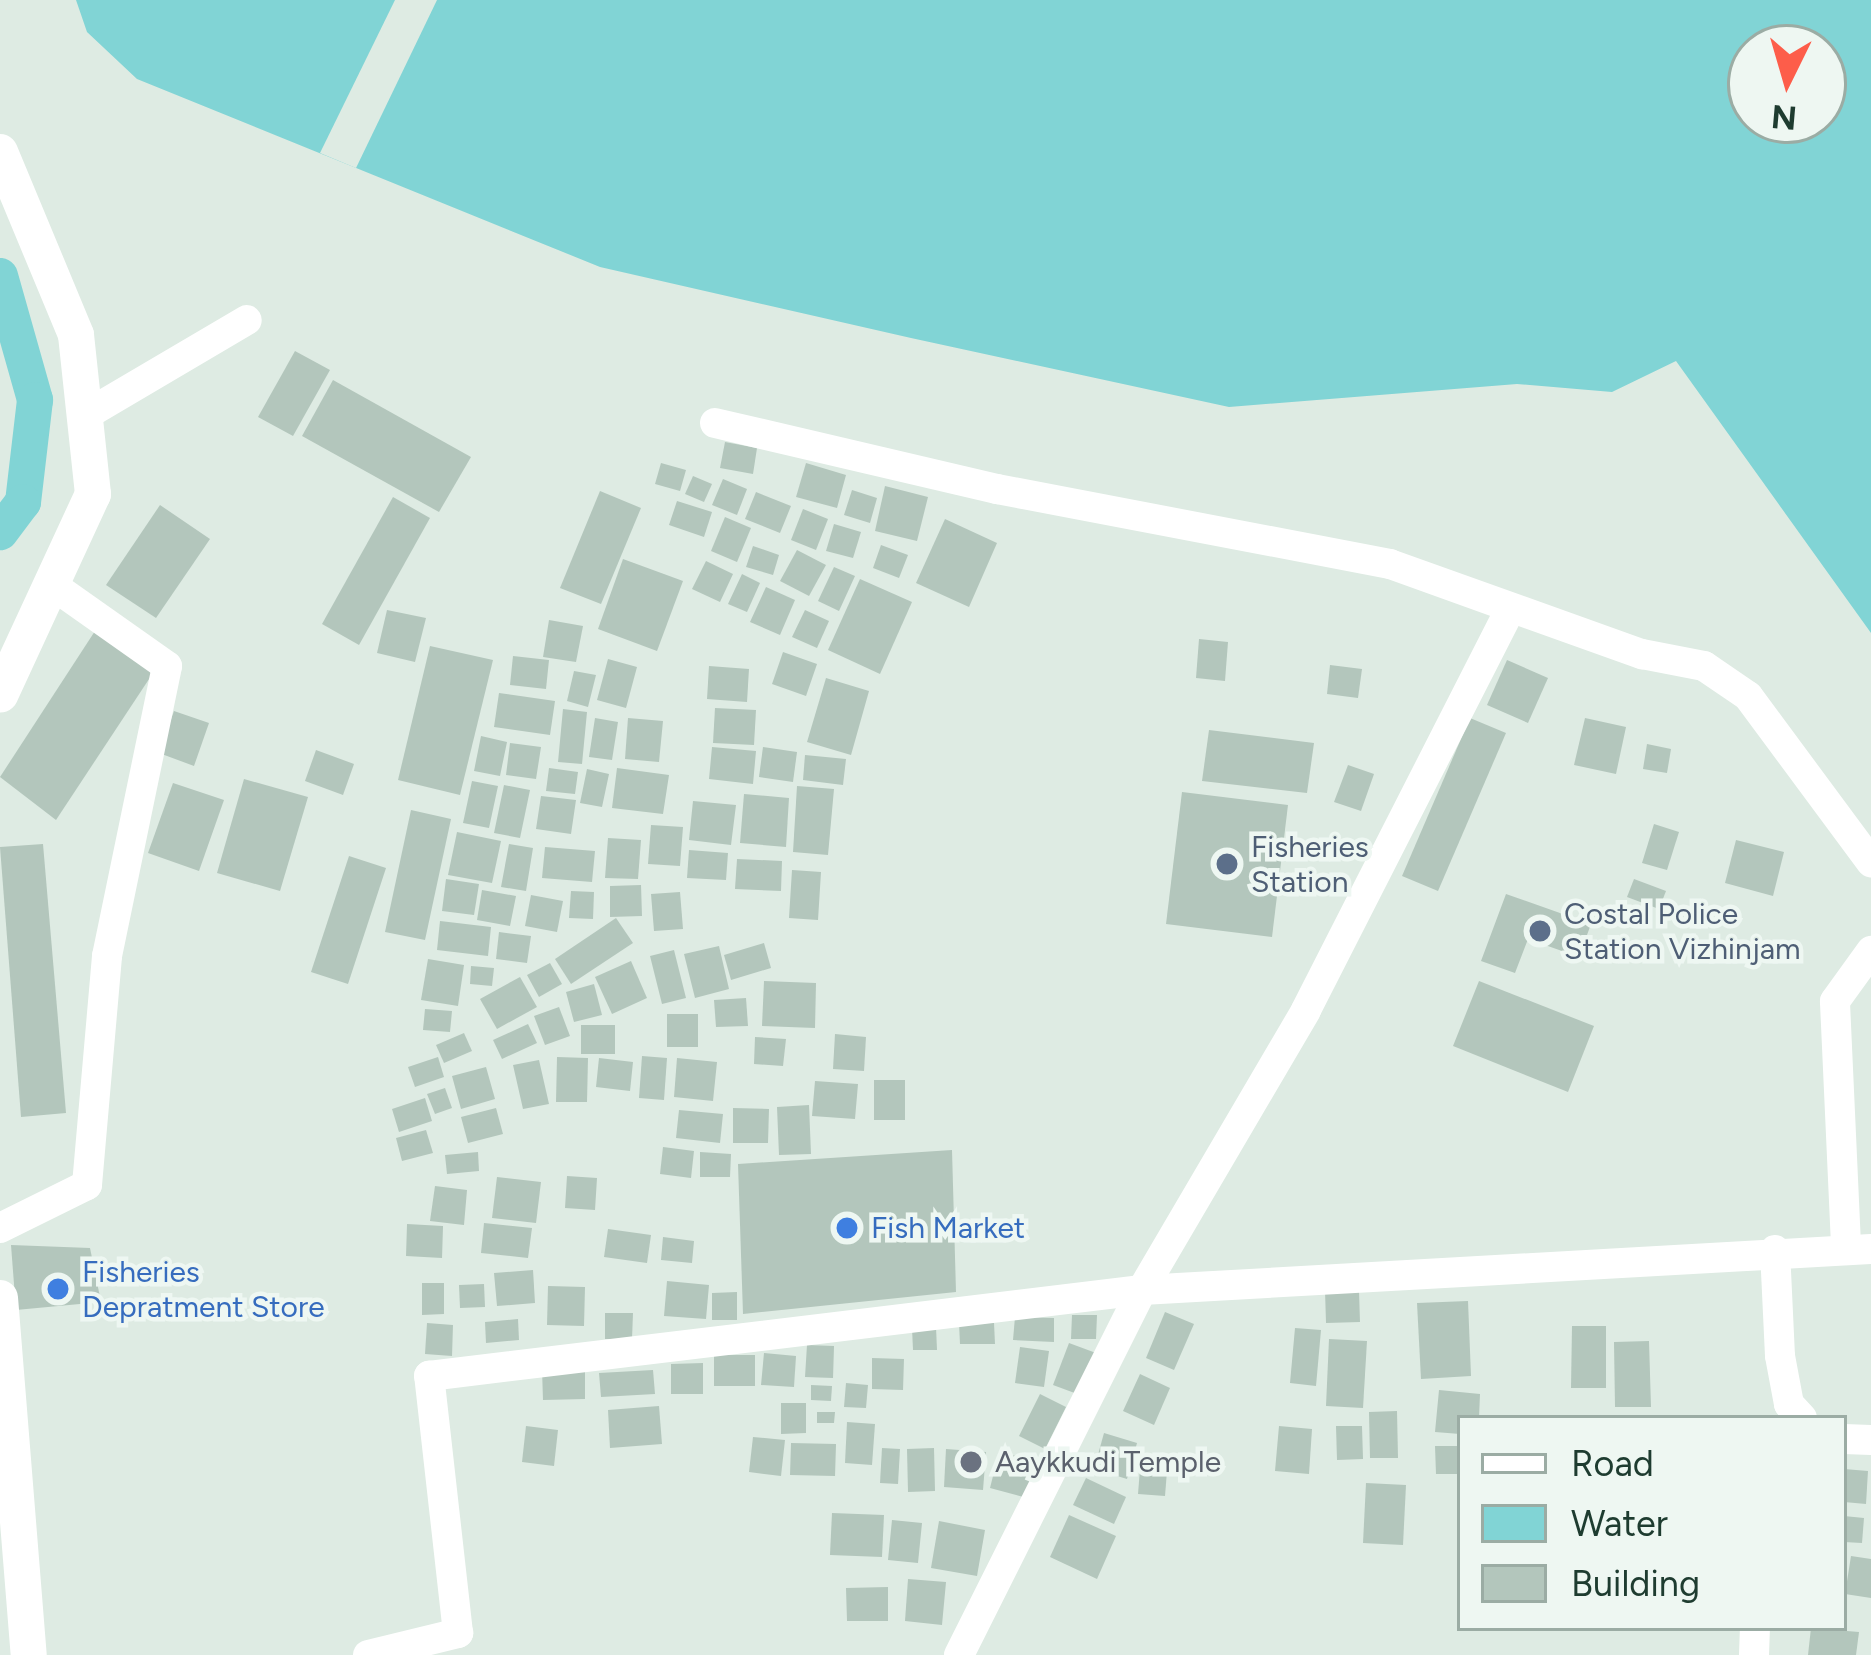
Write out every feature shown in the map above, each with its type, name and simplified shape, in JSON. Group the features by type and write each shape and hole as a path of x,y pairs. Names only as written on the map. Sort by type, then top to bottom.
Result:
{"street":[{"path":"0,152 76,335 89,413 94,494 55,587 0,695"},
{"path":"89,413 247,320"},
{"path":"715,423 997,489 1390,564 1509,611 1704,666 1748,696 1871,862"},
{"path":"0,1228 87,1185 107,956 167,666 55,587"},
{"path":"959,1655 1142,1291 1306,1010 1509,611"},
{"path":"368,1655 458,1634 428,1376 1142,1291 1858,1247 1835,1001 1871,951"},
{"path":"1774,1250 1780,1356 1789,1404 1798,1415"},
{"path":"0,1298 29,1655"}],"water":[{"path":"76,0 1871,0 1871,633 1676,361 1612,392 1517,384 1229,407 600,267 137,79 87,32"}],"pier":[{"path":"395,0 437,0 356,168 320,153"}],"building":[{"path":"295,351 330,370 293,436 258,417"},
{"path":"333,380 471,457 439,512 302,436"},
{"path":"725,442 757,448 753,474 720,468"},
{"path":"661,463 686,470 680,491 655,484"},
{"path":"806,463 846,475 837,508 796,497"},
{"path":"693,476 712,484 704,502 685,494"},
{"path":"723,479 747,489 737,515 712,505"},
{"path":"885,486 928,497 917,541 875,531"},
{"path":"852,490 877,498 870,523 844,515"},
{"path":"600,491 641,508 601,604 560,588"},
{"path":"756,492 791,506 780,533 745,519"},
{"path":"393,497 430,518 359,645 322,624"},
{"path":"677,501 712,512 704,537 669,525"},
{"path":"160,505 210,539 156,618 106,585"},
{"path":"803,509 828,519 816,550 791,540"},
{"path":"725,517 751,528 737,562 711,551"},
{"path":"945,519 997,543 969,607 916,583"},
{"path":"834,524 861,532 853,558 826,551"},
{"path":"881,545 908,555 899,578 873,568"},
{"path":"753,546 779,555 773,575 746,567"},
{"path":"797,550 826,565 809,596 780,581"},
{"path":"623,559 683,581 657,651 598,629"},
{"path":"706,561 733,574 720,602 692,589"},
{"path":"834,567 855,576 839,611 818,601"},
{"path":"742,574 760,583 747,612 728,604"},
{"path":"860,579 912,602 880,674 828,650"},
{"path":"766,587 795,600 780,635 750,622"},
{"path":"387,610 426,618 415,662 377,653"},
{"path":"805,610 829,621 817,648 792,637"},
{"path":"549,620 583,626 576,662 543,657"},
{"path":"95,631 155,670 56,820 0,777"},
{"path":"1199,639 1228,642 1225,681 1196,678"},
{"path":"430,646 493,660 460,795 398,780"},
{"path":"783,652 817,664 806,696 772,684"},
{"path":"513,656 549,660 546,689 510,685"},
{"path":"608,659 637,667 626,708 597,700"},
{"path":"1507,660 1548,678 1528,723 1487,705"},
{"path":"1330,665 1362,669 1358,698 1327,694"},
{"path":"709,666 749,669 747,702 707,699"},
{"path":"574,671 596,675 588,707 567,701"},
{"path":"826,678 869,691 851,755 807,742"},
{"path":"499,693 555,701 550,735 494,727"},
{"path":"715,708 756,710 754,745 713,743"},
{"path":"563,709 587,712 582,764 558,762"},
{"path":"174,711 209,723 194,766 159,753"},
{"path":"595,718 618,722 612,760 589,757"},
{"path":"628,718 663,721 659,762 625,759"},
{"path":"1470,718 1506,733 1438,891 1402,876"},
{"path":"1585,718 1626,727 1616,774 1574,765"},
{"path":"1209,730 1314,743 1307,793 1202,781"},
{"path":"481,736 507,742 500,776 474,771"},
{"path":"510,743 541,747 536,779 506,775"},
{"path":"1647,744 1671,749 1667,773 1643,769"},
{"path":"712,747 756,751 753,784 709,779"},
{"path":"763,747 797,752 793,782 759,777"},
{"path":"316,750 354,764 343,795 305,781"},
{"path":"805,755 846,759 843,785 803,780"},
{"path":"1348,765 1374,774 1361,811 1334,802"},
{"path":"549,768 578,772 575,794 546,791"},
{"path":"617,768 669,775 663,814 612,808"},
{"path":"587,769 609,774 602,807 580,803"},
{"path":"244,779 308,797 280,891 217,873"},
{"path":"472,781 498,786 489,828 463,823"},
{"path":"173,783 224,800 199,871 148,853"},
{"path":"504,785 530,790 520,838 494,833"},
{"path":"797,786 834,789 828,855 793,852"},
{"name":"Fisheries Station","path":"1182,792 1288,805 1272,937 1166,924"},
{"path":"744,794 789,798 786,847 740,843"},
{"path":"541,796 576,800 571,834 536,829"},
{"path":"693,801 736,805 731,845 689,840"},
{"path":"411,810 451,819 425,940 385,932"},
{"path":"1654,824 1679,832 1667,870 1642,863"},
{"path":"651,825 683,827 680,866 648,864"},
{"path":"457,832 501,841 492,883 448,875"},
{"path":"608,838 641,840 638,879 605,878"},
{"path":"1736,840 1784,852 1773,896 1725,883"},
{"path":"43,844 66,1113 21,1117 0,847"},
{"path":"509,844 533,848 526,891 501,887"},
{"path":"545,847 595,851 592,882 542,878"},
{"path":"689,850 728,853 726,880 687,878"},
{"path":"349,856 386,868 348,984 311,972"},
{"path":"737,859 782,861 781,891 735,889"},
{"path":"792,870 821,872 818,920 789,918"},
{"path":"446,879 479,884 474,915 442,911"},
{"path":"1634,879 1666,891 1659,909 1627,897"},
{"path":"641,885 642,916 610,917 610,886"},
{"path":"482,890 516,896 510,926 477,920"},
{"path":"571,891 594,892 593,919 569,918"},
{"path":"680,892 683,929 654,931 651,894"},
{"name":"Costal Police Station Vizhinjam","path":"1506,894 1591,924 1579,957 1528,939 1515,973 1481,961"},
{"path":"531,895 563,901 557,932 525,926"},
{"path":"616,918 633,943 571,984 555,959"},
{"path":"440,921 491,927 488,956 437,950"},
{"path":"499,932 531,936 527,963 496,959"},
{"path":"764,943 771,968 731,980 724,955"},
{"path":"719,946 729,989 695,998 684,954"},
{"path":"674,950 686,998 662,1004 650,956"},
{"path":"428,959 464,965 458,1006 421,1000"},
{"path":"631,961 647,998 612,1014 595,977"},
{"path":"550,963 562,984 539,997 527,975"},
{"path":"471,966 494,968 492,986 470,984"},
{"path":"520,977 537,1007 497,1029 480,999"},
{"path":"764,981 816,983 815,1028 762,1026"},
{"path":"1479,981 1594,1026 1568,1092 1453,1046"},
{"path":"594,984 602,1015 574,1022 566,992"},
{"path":"746,998 748,1026 716,1027 714,1000"},
{"path":"559,1007 570,1036 545,1045 534,1016"},
{"path":"425,1009 452,1011 450,1032 423,1030"},
{"path":"667,1014 698,1014 698,1047 667,1047"},
{"path":"528,1024 537,1043 502,1059 493,1040"},
{"path":"581,1025 615,1025 615,1054 581,1054"},
{"path":"464,1033 472,1051 444,1063 436,1045"},
{"path":"835,1034 866,1037 864,1071 833,1069"},
{"path":"755,1037 786,1039 783,1066 754,1064"},
{"path":"642,1056 667,1058 664,1100 639,1098"},
{"path":"438,1057 444,1077 415,1087 408,1067"},
{"path":"557,1057 588,1058 587,1102 556,1102"},
{"path":"599,1058 633,1062 630,1091 596,1087"},
{"path":"677,1058 717,1062 713,1101 674,1097"},
{"path":"539,1060 549,1104 523,1109 513,1065"},
{"path":"486,1067 495,1099 461,1109 452,1076"},
{"path":"874,1080 905,1080 905,1120 874,1120"},
{"path":"815,1081 858,1084 855,1119 812,1116"},
{"path":"445,1088 452,1108 435,1114 427,1094"},
{"path":"425,1098 432,1121 399,1132 392,1109"},
{"path":"809,1105 811,1154 779,1155 777,1107"},
{"path":"496,1108 503,1134 468,1143 461,1117"},
{"path":"733,1108 769,1109 768,1143 733,1143"},
{"path":"679,1110 723,1114 720,1143 676,1138"},
{"path":"426,1130 433,1153 402,1161 396,1138"},
{"path":"663,1147 694,1151 691,1178 660,1174"},
{"name":"Fish Market","path":"952,1150 956,1292 743,1314 738,1164"},
{"path":"478,1152 479,1171 447,1174 445,1155"},
{"path":"700,1152 731,1154 730,1177 700,1177"},
{"path":"567,1176 597,1178 595,1210 565,1208"},
{"path":"497,1177 541,1182 536,1223 492,1218"},
{"path":"435,1186 467,1190 464,1225 430,1221"},
{"path":"484,1223 532,1228 528,1258 481,1253"},
{"path":"407,1224 443,1226 442,1258 406,1256"},
{"path":"608,1229 651,1235 647,1263 604,1257"},
{"path":"663,1237 694,1241 692,1263 661,1260"},
{"name":"Fisheries Depratment Store","path":"11,1245 90,1248 101,1302 16,1310"},
{"path":"533,1270 535,1303 497,1306 494,1273"},
{"path":"667,1281 709,1285 706,1319 664,1316"},
{"path":"422,1283 444,1283 444,1314 422,1315"},
{"path":"484,1284 485,1307 460,1308 459,1285"},
{"path":"548,1286 585,1287 584,1326 547,1325"},
{"path":"1325,1291 1359,1291 1360,1322 1326,1323"},
{"path":"737,1292 737,1320 712,1320 712,1293"},
{"path":"1468,1301 1471,1376 1421,1379 1417,1303"},
{"path":"1165,1312 1194,1324 1174,1370 1146,1358"},
{"path":"605,1313 633,1313 632,1339 605,1339"},
{"path":"1072,1315 1097,1315 1096,1339 1071,1339"},
{"path":"1015,1317 1054,1318 1054,1342 1013,1340"},
{"path":"518,1319 519,1340 486,1343 485,1322"},
{"path":"427,1323 453,1325 452,1356 425,1354"},
{"path":"959,1323 994,1323 995,1344 960,1344"},
{"path":"1572,1326 1606,1326 1606,1388 1571,1388"},
{"path":"936,1327 937,1350 913,1350 912,1328"},
{"path":"1295,1328 1321,1330 1316,1386 1290,1383"},
{"path":"1329,1339 1367,1341 1363,1408 1326,1406"},
{"path":"1649,1341 1651,1407 1615,1407 1614,1342"},
{"path":"1069,1343 1096,1353 1080,1395 1053,1385"},
{"path":"807,1345 834,1346 833,1378 805,1377"},
{"path":"1020,1347 1049,1351 1044,1387 1015,1383"},
{"path":"764,1353 796,1356 794,1387 761,1385"},
{"path":"714,1355 755,1355 755,1386 714,1386"},
{"path":"872,1358 904,1359 903,1390 872,1389"},
{"path":"703,1363 703,1394 671,1394 671,1364"},
{"path":"542,1369 585,1369 585,1399 543,1400"},
{"path":"653,1370 655,1394 601,1397 599,1373"},
{"path":"1140,1374 1170,1388 1154,1425 1123,1411"},
{"path":"846,1383 868,1385 866,1408 844,1407"},
{"path":"811,1385 832,1386 831,1401 811,1400"},
{"path":"1439,1390 1480,1394 1479,1415 1457,1415 1457,1434 1435,1432"},
{"path":"1040,1394 1066,1407 1045,1449 1019,1436"},
{"path":"781,1403 806,1403 806,1433 781,1434"},
{"path":"659,1406 662,1444 610,1448 608,1410"},
{"path":"1397,1411 1398,1458 1370,1458 1369,1412"},
{"path":"817,1412 835,1412 834,1423 817,1423"},
{"path":"847,1422 875,1424 872,1465 845,1463"},
{"path":"526,1426 558,1430 554,1466 522,1462"},
{"path":"1279,1426 1312,1429 1309,1474 1275,1471"},
{"path":"1336,1426 1362,1426 1363,1459 1337,1460"},
{"path":"1104,1433 1137,1443 1127,1479 1094,1469"},
{"path":"753,1437 785,1440 781,1476 749,1472"},
{"path":"791,1443 836,1444 835,1476 790,1475"},
{"path":"1435,1446 1457,1446 1457,1474 1436,1474"},
{"path":"882,1448 900,1449 898,1484 880,1483"},
{"path":"934,1448 935,1491 908,1492 907,1449"},
{"path":"946,1449 986,1452 983,1490 944,1487"},
{"path":"999,1452 1036,1461 1027,1498 990,1488"},
{"path":"1140,1469 1167,1471 1165,1496 1138,1494"},
{"path":"1847,1469 1868,1471 1866,1504 1847,1502"},
{"path":"1086,1478 1126,1497 1114,1524 1073,1505"},
{"path":"1366,1483 1406,1485 1403,1545 1363,1543"},
{"path":"832,1513 884,1515 882,1557 830,1555"},
{"path":"1069,1515 1116,1536 1097,1579 1050,1557"},
{"path":"1847,1516 1864,1518 1862,1543 1847,1542"},
{"path":"892,1520 922,1523 918,1563 888,1560"},
{"path":"939,1521 985,1530 977,1576 931,1568"},
{"path":"1851,1556 1871,1559 1871,1598 1847,1594"},
{"path":"908,1579 946,1582 942,1625 905,1621"},
{"path":"888,1587 888,1621 847,1621 846,1588"},
{"path":"1811,1631 1859,1632 1856,1655 1808,1655"}],"waterway":[{"path":"0,276 35,400 23,502 0,532"}],"place":[{"name":"Fisheries Station","path":"1227,864"},
{"name":"Costal Police Station Vizhinjam","path":"1540,931"},
{"name":"Fish Market","path":"847,1228"},
{"name":"Fisheries Depratment Store","path":"58,1289"},
{"name":"Aaykkudi Temple","path":"971,1462"}]}
